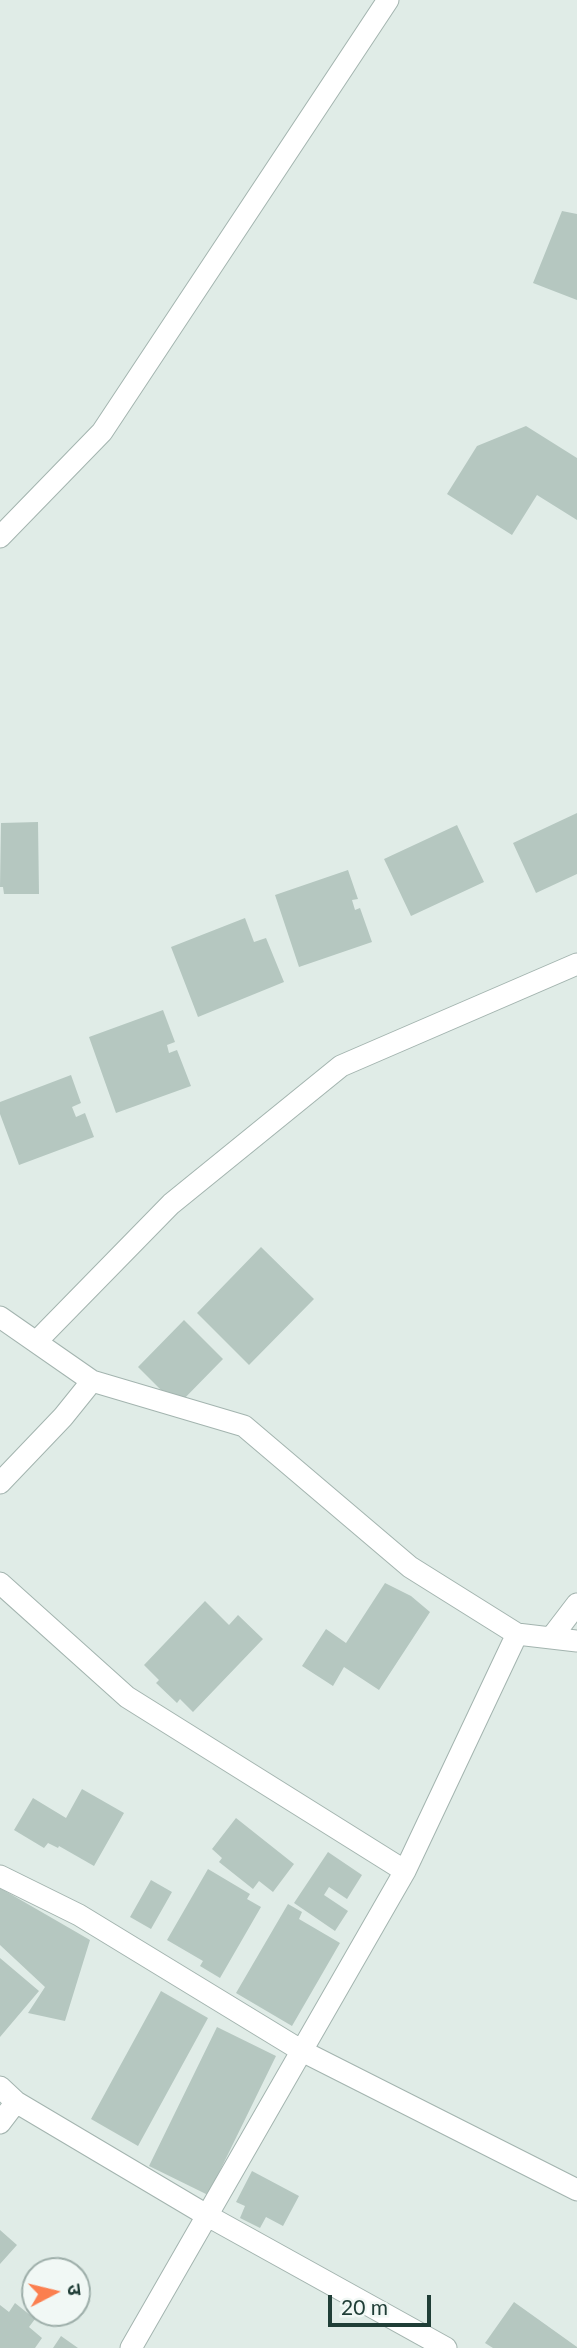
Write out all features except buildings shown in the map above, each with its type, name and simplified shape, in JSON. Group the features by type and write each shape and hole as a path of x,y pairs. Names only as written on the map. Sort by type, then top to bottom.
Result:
{"street":[{"path":"0,537 102,432 388,0"},
{"path":"36,1342 172,1204 341,1066 577,964"},
{"path":"0,1317 92,1381 244,1426 410,1567 517,1634 577,1641"},
{"path":"0,1483 63,1417 92,1381"},
{"path":"0,1583 127,1697 405,1871"},
{"path":"551,1638 577,1604"},
{"path":"131,2348 405,1871 517,1634"},
{"path":"0,1876 79,1915 302,2051 577,2190"},
{"path":"0,2087 16,2102 208,2216 446,2348"},
{"path":"0,2123 16,2102"}]}
